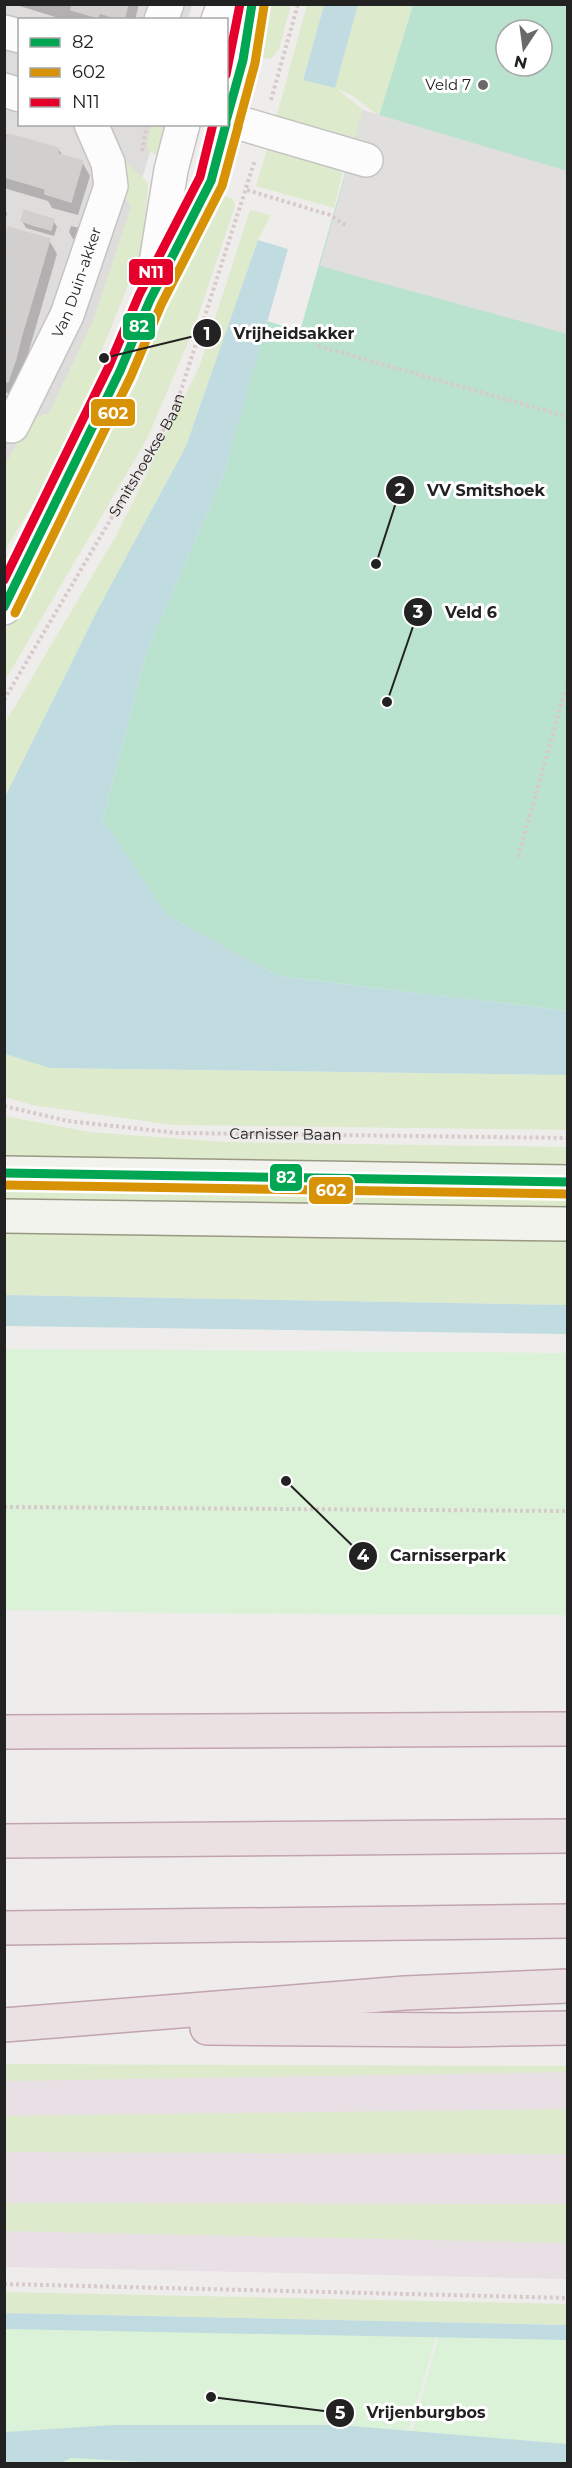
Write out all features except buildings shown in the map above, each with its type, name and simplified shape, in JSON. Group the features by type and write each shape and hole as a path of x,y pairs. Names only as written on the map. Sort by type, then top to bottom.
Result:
{"highway":[{"path":"4,1732 567,1729"},
{"path":"4,1841 567,1836"},
{"path":"4,1928 567,1921"},
{"path":"4,2026 405,1993 567,1986"},
{"path":"4,2026 444,2030 567,2028"}],"main road":[{"path":"4,1173 567,1182"},
{"path":"4,1216 567,1224"}],"street":[{"path":"228,118 243,60 252,4"},
{"path":"228,122 366,160"},
{"name":"Van Duin-akker","path":"4,425 12,426 67,315 111,186 108,163 93,126"},
{"path":"150,300 171,170 182,126"},
{"path":"4,608 120,371 150,300 211,182 226,126"},
{"path":"4,580 32,550"}],"path":[{"name":"Smitshoekse Baan","path":"4,700 7,689 174,412 246,190 298,4"},
{"path":"246,190 330,215 347,226"},
{"path":"318,346 567,417"},
{"path":"518,857 567,680"},
{"name":"Carnisser Baan","path":"4,1106 69,1121 177,1133 567,1138"},
{"path":"4,1507 567,1511"},
{"path":"4,2284 567,2298"}],"shaded area":[{"path":"5,5 192,5 188,18 18,18 18,126 158,126 134,206 73,389 5,509"},
{"path":"363,110 567,171 567,334 320,266"},
{"path":"567,2072 568,2109 5,2116 4,2081"},
{"path":"5,2152 567,2154 567,2204 5,2203"},
{"path":"4,2231 567,2243 567,2279 5,2267"}],"green space":[{"path":"259,5 291,5 279,49 271,59 254,56"},
{"path":"307,5 324,5 303,79 335,87 358,5 413,5 379,116 350,94 337,89 363,110 354,141 276,118"},
{"path":"413,5 567,5 567,1011 278,976 167,915 103,819 147,651 223,477 267,321 300,331 363,110 379,116"},
{"path":"152,126 172,126 162,159 148,150 147,144"},
{"path":"268,146 341,170 342,175 334,208 256,186"},
{"path":"126,162 148,183 143,257 128,285 98,360 102,366 63,455 5,550 5,465 32,417 49,413 93,321 131,207 122,194 120,164"},
{"path":"218,194 233,199 235,206 194,328 147,439 7,677 5,676 5,633 22,591 137,382 191,233"},
{"path":"250,210 271,215 258,240 186,446 98,609 5,797 5,723 117,534 200,365"},
{"path":"4,1054 51,1068 567,1075 567,1130 172,1125 32,1105 5,1097"},
{"path":"5,1116 89,1132 226,1142 568,1147 567,1173 5,1166"},
{"path":"5,1184 568,1192 567,1212 5,1207"},
{"path":"5,1228 567,1234 567,1305 5,1295"},
{"path":"5,1349 567,1353 567,1615 232,1614 5,1610"},
{"path":"5,2064 567,2066 568,2072 5,2081"},
{"path":"567,2109 567,2154 5,2152 5,2116"},
{"path":"5,2203 567,2204 567,2243 5,2231"},
{"path":"5,2292 567,2304 568,2325 5,2313"},
{"path":"4,2325 438,2331 399,2463 5,2464"},
{"path":"440,2332 567,2333 567,2463 403,2464"}],"water":[{"path":"324,5 358,5 335,88 303,80"},
{"path":"258,240 288,249 223,477 147,651 103,819 167,915 278,976 567,1011 567,1075 50,1068 5,1054 5,797 98,609 186,446"},
{"path":"5,1295 567,1305 567,1334 5,1326"},
{"path":"5,2313 567,2325 568,2340 5,2329"},
{"path":"113,2425 340,2425 567,2444 567,2463 182,2464 71,2458 60,2463 5,2463 5,2432"}],"transit line":[{"name":"N11","path":"228,65 240,4"},
{"name":"82","path":"228,114 243,60 252,4"},
{"name":"602","path":"238,126 255,63 264,6"},
{"name":"N11","path":"4,580 109,366 139,295 200,177 213,126"},
{"name":"82","path":"4,607 120,371 150,300 211,181 225,126"},
{"name":"602","path":"15,613 131,376 161,305 222,186 238,127"},
{"name":"82","path":"4,1173 568,1182"},
{"name":"602","path":"4,1185 568,1194"}],"place":[{"name":"Veld 7","path":"483,85"},
{"name":"Vrijheidsakker","path":"104,358"},
{"name":"VV Smitshoek","path":"376,564"},
{"name":"Veld 6","path":"387,702"},
{"name":"Carnisserpark","path":"286,1481"},
{"name":"Vrijenburgbos","path":"211,2397"}]}
